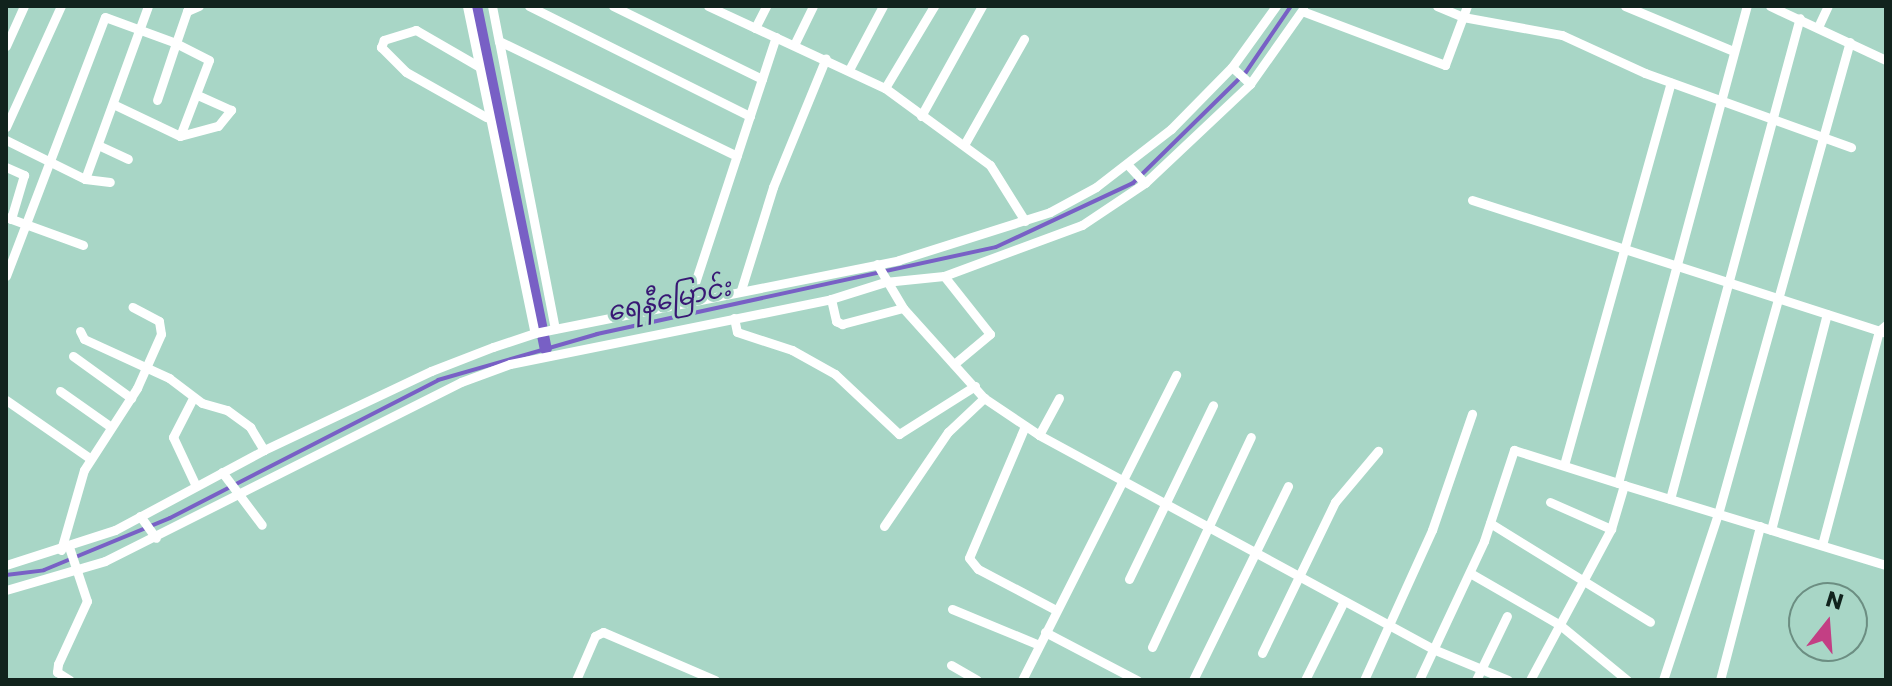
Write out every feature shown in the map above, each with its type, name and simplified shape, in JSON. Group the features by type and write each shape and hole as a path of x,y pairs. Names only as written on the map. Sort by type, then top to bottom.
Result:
{"street":[{"path":"6,46 9,31 24,6"},
{"path":"6,127 61,6"},
{"path":"6,276 110,6"},
{"path":"85,179 143,32 148,6"},
{"path":"157,100 187,11 199,6"},
{"path":"467,6 486,117 535,333"},
{"path":"492,6 555,329"},
{"path":"529,6 750,116"},
{"path":"613,6 762,79"},
{"path":"755,28 766,6"},
{"path":"794,45 813,6"},
{"path":"850,68 883,6"},
{"path":"885,88 934,6"},
{"path":"921,116 982,6"},
{"path":"6,565 67,549 141,517 264,450 431,371 535,333 741,290 878,266 1025,221 1096,187 1128,166 1233,68 1276,6"},
{"path":"1437,6 1463,17 1540,28 1671,83 1851,147"},
{"path":"6,590 78,571 461,382 557,352 831,299 885,281 944,276 1082,225 1145,183 1249,83 1303,8 1445,65 1467,6"},
{"path":"1625,6 1733,51"},
{"path":"1530,680 1611,529 1675,264 1747,6"},
{"path":"1770,6 1886,60"},
{"path":"1818,27 1828,6"},
{"path":"714,7 850,68 885,88 990,165 1025,221"},
{"path":"105,17 176,43 209,60 180,136"},
{"path":"1670,499 1770,116 1800,18"},
{"path":"478,66 416,30 384,40 381,47 406,72 486,117"},
{"path":"689,301 776,37"},
{"path":"964,145 1024,39"},
{"path":"499,41 737,156"},
{"path":"1663,680 1718,514 1821,136 1850,42"},
{"path":"741,290 773,187 826,58"},
{"path":"1233,68 1249,83"},
{"path":"1564,465 1671,83"},
{"path":"113,104 180,136 218,126 231,110 197,95"},
{"path":"6,140 85,179 110,182"},
{"path":"98,145 128,159"},
{"path":"1128,166 1143,181"},
{"path":"6,167 24,177 9,218 83,245"},
{"path":"1472,200 1884,330 1822,545"},
{"path":"878,266 903,308 954,364 991,402 1025,426 1118,481 1433,649 1508,680"},
{"path":"944,276 990,334 954,364"},
{"path":"831,299 839,323 903,308"},
{"path":"70,680 57,672 86,607 78,571 67,549 91,459 131,398 147,367 161,326 133,307"},
{"path":"1771,530 1827,314"},
{"path":"734,318 737,332 792,350 835,374 899,434 975,386"},
{"path":"80,331 84,339 147,367 193,398 240,419 264,450"},
{"path":"73,356 131,398"},
{"path":"1026,678 1037,644 1118,481 1176,375"},
{"path":"60,391 111,427"},
{"path":"193,398 173,437 196,486"},
{"path":"1039,435 1059,398"},
{"path":"6,400 91,459"},
{"path":"884,526 948,432 991,402"},
{"path":"1129,579 1213,405"},
{"path":"1364,680 1432,530 1472,414"},
{"path":"1025,426 969,558 978,569 1056,610"},
{"path":"1152,647 1251,437"},
{"path":"1419,680 1470,573 1514,450 1886,565"},
{"path":"1262,653 1335,502 1378,451"},
{"path":"223,473 262,525"},
{"path":"1193,680 1288,486"},
{"path":"1550,502 1611,529"},
{"path":"141,517 154,535"},
{"path":"1490,523 1650,622"},
{"path":"1720,680 1760,526"},
{"path":"1470,573 1558,629 1627,680"},
{"path":"1305,680 1344,601"},
{"path":"952,609 1037,644"},
{"path":"1476,680 1507,616"},
{"path":"576,680 595,636 603,632 715,680"},
{"path":"1045,632 1137,680"},
{"path":"951,665 977,680"}],"waterway":[{"path":"476,6 546,349"},
{"name":"ရေနီမြောင်း","path":"6,575 44,570 170,518 438,380 597,334 996,247 1133,183 1246,72 1291,6"}]}
